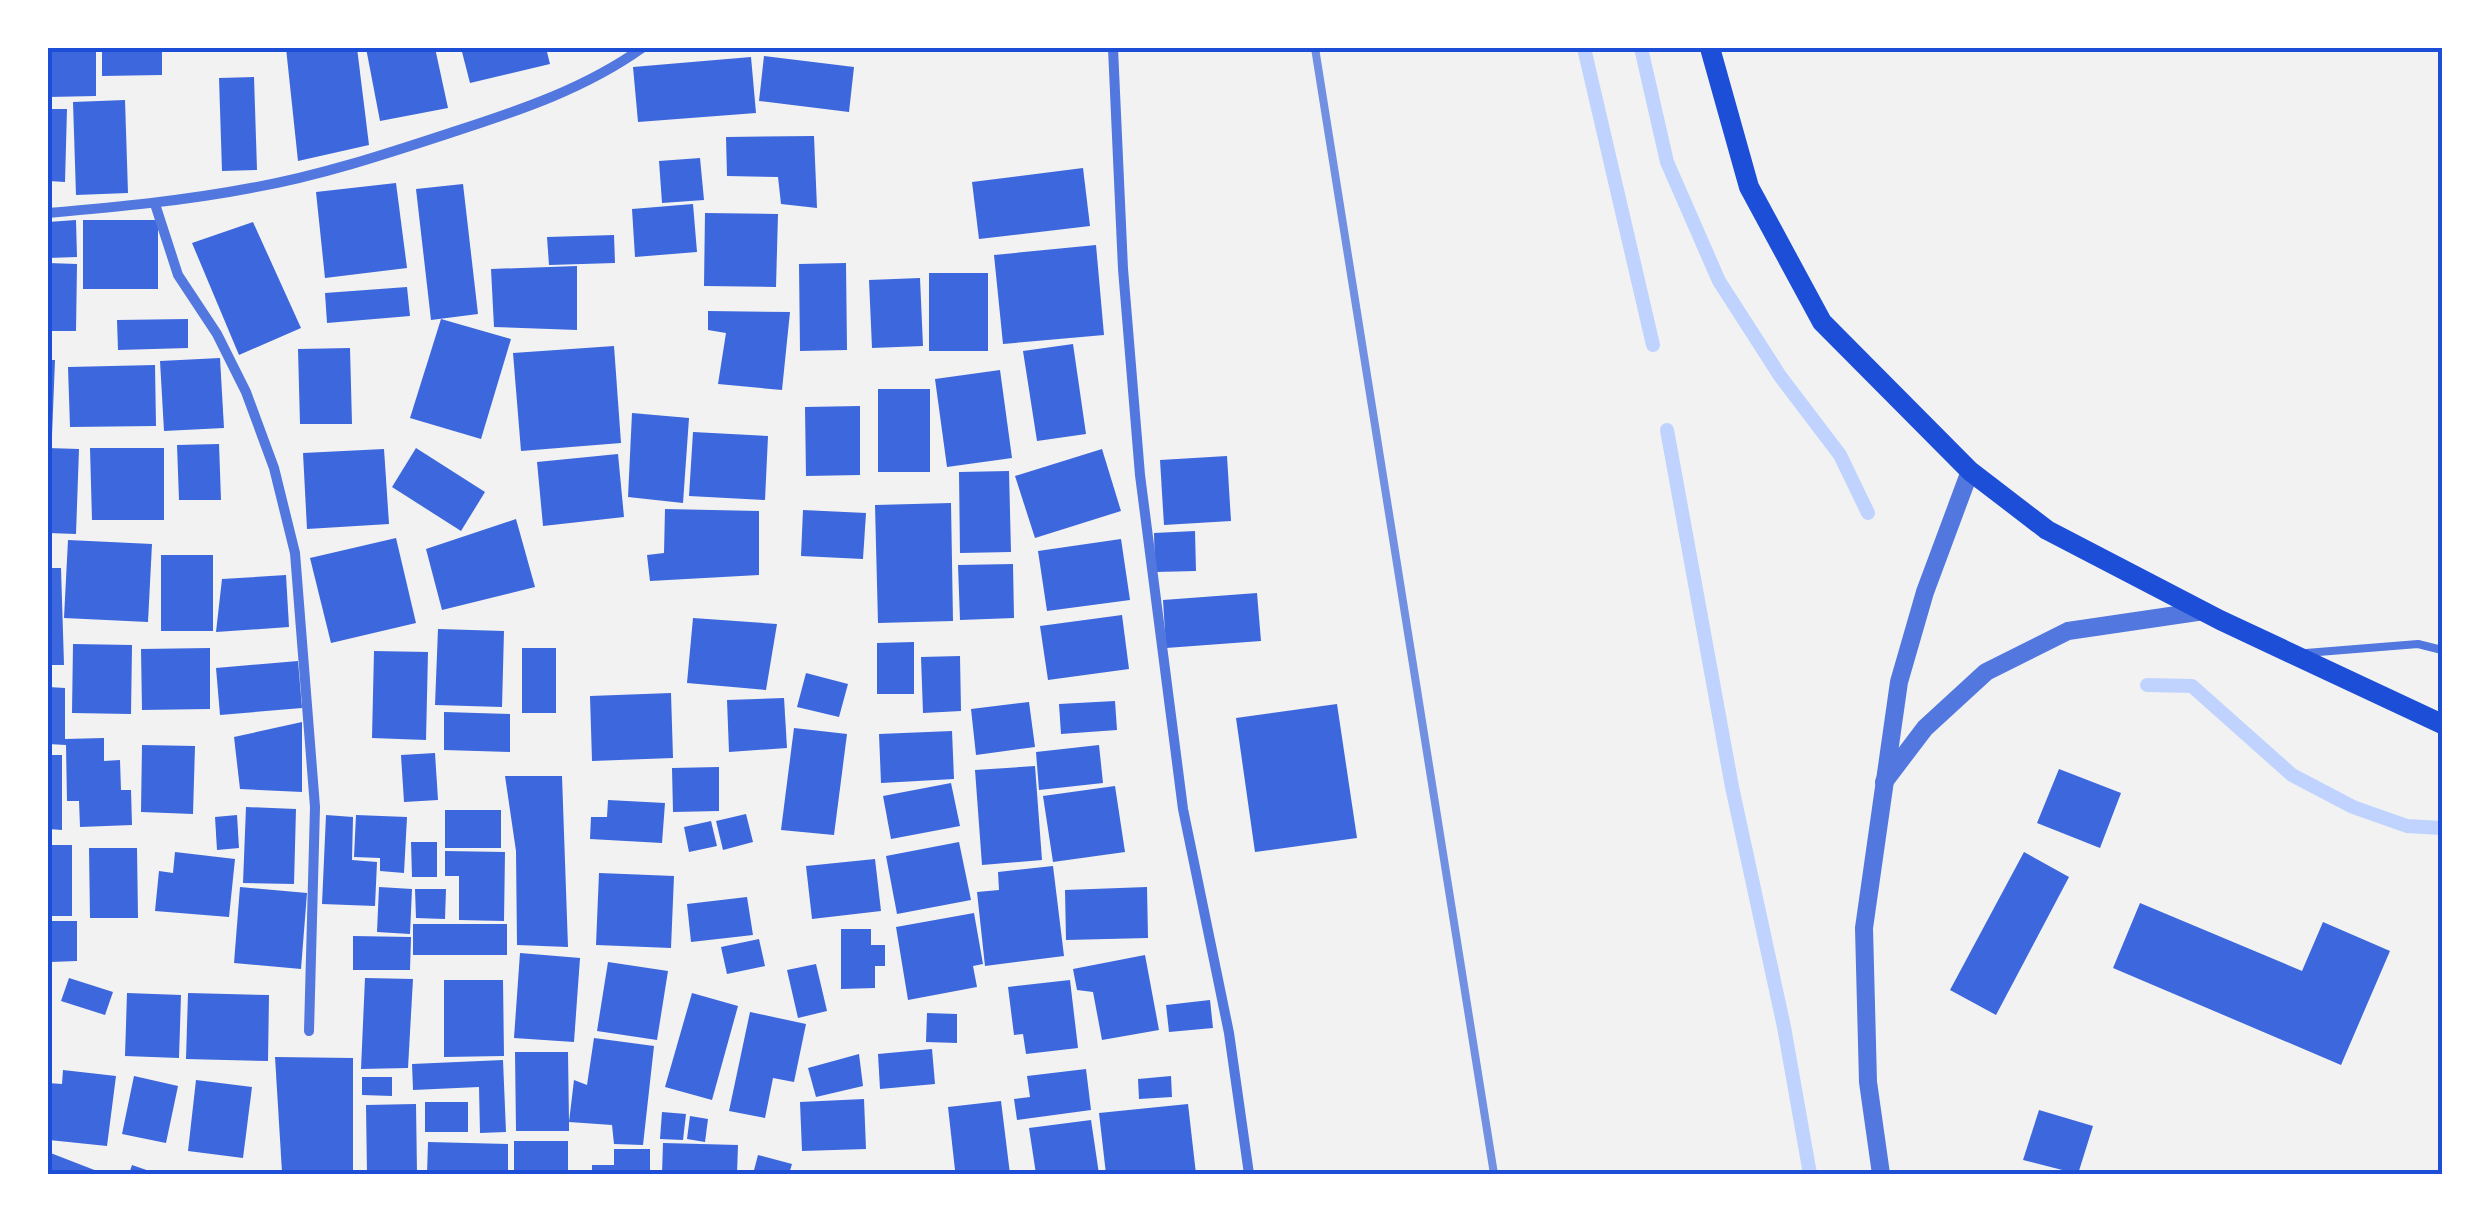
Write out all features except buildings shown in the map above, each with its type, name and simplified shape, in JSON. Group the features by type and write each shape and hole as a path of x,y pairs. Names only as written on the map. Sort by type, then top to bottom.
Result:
{"main road":[{"path":"1710,48 1749,187 1822,322 1970,471 2047,530 2204,611 2442,724"}],"street":[{"path":"48,213 155,204 256,188 414,145 536,106 620,64 642,48"},
{"path":"1113,48 1123,269 1140,476 1183,809 1229,1033 1249,1174"},
{"path":"155,204 178,274 217,334 246,392 274,468 294,553 315,806 309,1031"},
{"path":"1881,1174 1868,1082 1864,928 1882,784 1899,682 1924,592 1970,471"},
{"path":"1882,784 1925,728 1986,672 2068,630 2204,611"}],"lane":[{"path":"2297,654 2418,644 2442,650"}],"waterway":[{"path":"1584,48 1653,345"},
{"path":"1641,48 1667,162 1719,281 1780,376 1840,455 1868,513"},
{"path":"1667,430 1732,787 1784,1027 1810,1174"},
{"path":"2147,685 2192,686 2292,775 2353,807 2407,826 2442,828"}],"railway":[{"path":"1315,48 1494,1174"}]}
